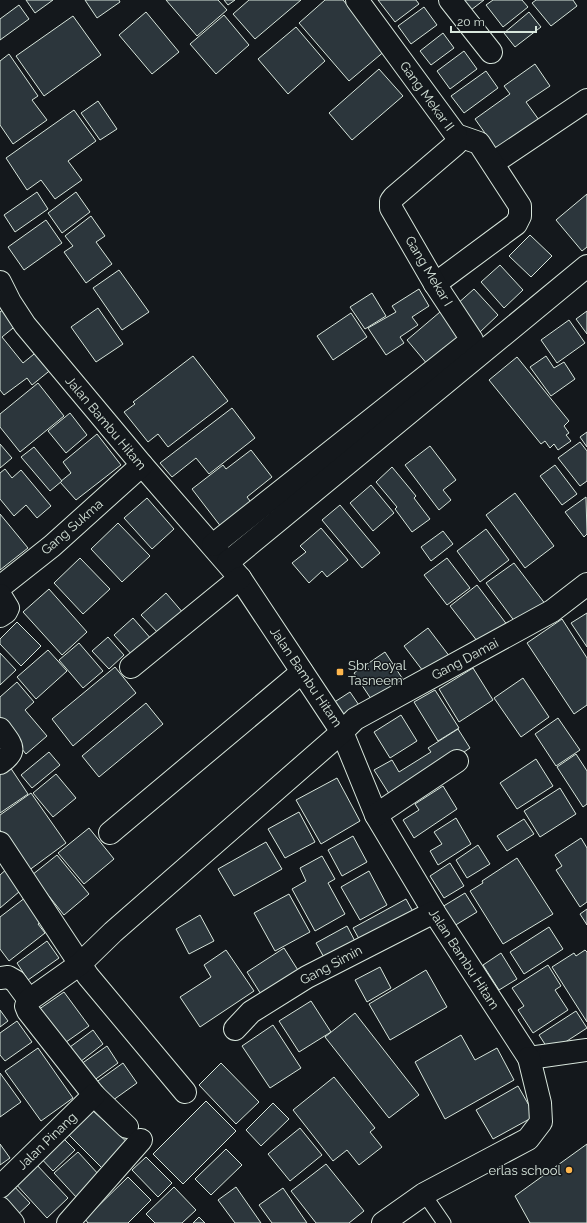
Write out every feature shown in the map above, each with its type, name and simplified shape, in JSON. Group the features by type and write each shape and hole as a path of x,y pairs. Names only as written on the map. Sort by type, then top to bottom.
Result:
{"street":[{"name":"Gang Mekar II","path":"357,0 456,135 456,144 392,201"},
{"path":"450,0 491,52"},
{"path":"493,163 587,100"},
{"path":"435,284 516,224 520,216 520,206 479,144 473,140 456,135"},
{"name":"Gang Mekar I","path":"213,545 472,340 435,284 391,208 392,201"},
{"path":"131,667 234,570 587,266"},
{"name":"Jalan Bambu Hitam","path":"0,282 10,302 25,325 142,465 234,570 342,732 376,815 434,912 529,1058 540,1103 540,1122 528,1139 424,1194 383,1223"},
{"name":"Gang Sukma","path":"0,587 52,546 142,465"},
{"name":"Gang Damai","path":"29,1000 80,964 113,932 355,719 552,612 587,584"},
{"path":"0,595 8,608 6,612 0,616"},
{"path":"110,833 302,672"},
{"path":"0,729 12,745 12,751 9,756 0,763"},
{"path":"376,815 457,761"},
{"path":"0,843 80,964 185,1092"},
{"name":"Gang Simin","path":"235,1029 251,1012 307,976 434,912"},
{"path":"0,978 8,977 15,981 29,1000 26,1006 28,1011 94,1095 134,1134 68,1223"},
{"path":"529,1058 585,1051"},
{"name":"Jalan Pinang","path":"0,1187 94,1095"},
{"path":"0,1208 13,1223"}],"lane":[{"path":"424,1194 444,1223"}],"building":[{"path":"26,0 53,0 35,13"},
{"path":"85,0 119,0 120,2 97,18"},
{"path":"166,0 218,0 227,10 197,36"},
{"path":"224,0 235,0 228,5"},
{"path":"249,0 301,0 255,39 233,14"},
{"path":"325,0 343,0 386,50 349,81 299,23"},
{"path":"378,0 416,0 419,4 395,22"},
{"path":"463,0 484,0 471,10"},
{"path":"493,0 522,0 528,7 503,27 486,5"},
{"path":"536,0 573,0 577,6 551,26 532,3"},
{"path":"19,5 29,19 0,40 0,19"},
{"path":"424,7 437,25 411,44 398,26"},
{"path":"146,12 179,52 152,74 119,35"},
{"path":"529,12 541,27 515,47 504,33"},
{"path":"224,15 249,45 216,74 190,44"},
{"path":"73,16 101,55 44,96 16,56"},
{"path":"296,27 325,61 288,94 258,59"},
{"path":"443,33 454,48 431,65 420,51"},
{"path":"464,51 477,69 450,89 437,71"},
{"path":"9,54 38,96 32,100 47,120 13,144 0,125 0,61"},
{"path":"535,64 550,86 526,102 539,120 497,150 475,119 510,94 504,86"},
{"path":"379,69 403,96 352,140 329,113"},
{"path":"486,71 498,88 464,113 451,96"},
{"path":"98,101 117,129 100,140 81,113"},
{"path":"74,110 96,141 68,161 82,180 55,199 41,180 27,190 6,158"},
{"path":"37,192 48,209 15,232 4,215"},
{"path":"76,192 90,212 62,233 48,213"},
{"path":"587,194 587,247 582,251 556,220"},
{"path":"91,216 105,236 96,242 112,264 86,283 64,252 73,246 65,236"},
{"path":"46,220 62,243 24,270 8,247"},
{"path":"530,235 552,256 531,277 509,256"},
{"path":"500,265 523,290 504,308 481,282"},
{"path":"119,270 149,312 122,330 93,288"},
{"path":"419,289 429,306 412,317 418,325 400,337 404,343 386,355 368,328 396,312 392,306"},
{"path":"474,289 498,315 480,332 456,305"},
{"path":"372,293 386,316 365,329 350,307"},
{"path":"5,308 18,324 2,337 23,363 39,350 53,368 32,385 27,378 4,395 0,390 0,312"},
{"path":"98,308 123,344 96,362 71,327"},
{"path":"587,311 587,334 576,319"},
{"path":"440,312 461,337 428,365 407,340"},
{"path":"351,313 367,337 333,360 317,336"},
{"path":"569,320 585,343 557,363 541,340"},
{"path":"193,356 228,401 168,447 158,434 148,442 124,412 135,404 133,402"},
{"path":"546,356 554,368 564,362 575,379 551,396 530,367"},
{"path":"517,357 569,421 564,426 569,433 566,435 571,441 558,450 554,444 550,448 545,441 541,444 489,380"},
{"path":"38,383 64,416 20,452 0,427 0,414"},
{"path":"232,408 255,438 209,474 196,458 172,477 160,463"},
{"path":"70,413 87,435 66,453 48,431"},
{"path":"587,432 587,447 580,437"},
{"path":"97,434 121,465 76,500 60,482 71,473 63,462"},
{"path":"580,442 587,451 587,481 580,486 558,458"},
{"path":"0,444 12,458 0,468"},
{"path":"430,446 456,480 443,490 451,500 439,510 405,465"},
{"path":"34,447 62,481 50,491 21,457"},
{"path":"251,450 272,477 247,497 256,509 225,532 192,489 223,465 226,469"},
{"path":"555,465 577,494 562,505 540,476"},
{"path":"392,467 416,496 414,498 430,519 412,532 395,509 397,507 376,482"},
{"path":"5,469 12,478 21,470 51,506 37,518 26,505 14,516 0,499 0,473"},
{"path":"371,485 394,513 373,531 350,503"},
{"path":"515,493 554,546 525,568 486,515"},
{"path":"586,497 587,534 584,537 565,512"},
{"path":"147,498 174,529 152,549 124,518"},
{"path":"340,505 380,553 362,568 322,520"},
{"path":"0,514 28,548 0,570"},
{"path":"118,523 150,556 122,582 91,549"},
{"path":"321,528 348,560 327,577 322,571 309,583 292,563 306,552 300,546"},
{"path":"486,529 509,560 480,582 457,551"},
{"path":"443,531 453,544 431,561 421,547"},
{"path":"80,558 110,589 83,614 54,583"},
{"path":"447,558 470,588 447,605 424,575"},
{"path":"514,563 546,605 518,626 486,583"},
{"path":"477,585 508,626 481,646 450,606"},
{"path":"49,589 87,632 62,655 23,612"},
{"path":"166,593 184,614 160,635 141,615"},
{"path":"587,613 587,647 571,623"},
{"path":"133,618 152,640 133,656 114,635"},
{"path":"562,619 587,658 587,705 574,714 527,643"},
{"path":"17,622 41,646 21,666 0,644 0,639"},
{"path":"428,628 450,657 426,675 404,646"},
{"path":"108,637 124,655 109,669 92,651"},
{"path":"79,643 103,671 83,688 59,660"},
{"path":"48,650 67,671 36,699 17,677"},
{"path":"385,652 406,684 375,705 354,673"},
{"path":"0,653 16,670 0,685"},
{"path":"115,667 136,693 73,746 52,719"},
{"path":"473,668 493,700 459,722 439,689"},
{"path":"523,678 549,717 521,737 494,698"},
{"path":"17,682 34,702 25,710 47,736 26,754 0,722 0,697"},
{"path":"435,690 459,728 438,741 414,702"},
{"path":"350,692 363,711 345,723 333,703"},
{"path":"146,703 163,724 99,777 82,756"},
{"path":"401,715 417,741 390,758 374,732"},
{"path":"558,718 580,750 556,766 535,734"},
{"path":"458,729 470,748 393,800 374,770 392,760 399,772 431,752 428,748"},
{"path":"49,752 60,765 32,788 21,775"},
{"path":"576,754 587,771 587,804 583,807 557,767"},
{"path":"536,759 553,786 517,809 500,783"},
{"path":"8,764 28,794 0,813 0,770"},
{"path":"56,774 76,798 53,817 33,793"},
{"path":"337,778 360,821 321,844 296,800"},
{"path":"443,786 457,809 414,838 403,820 419,810 415,804"},
{"path":"560,788 576,814 540,837 524,811"},
{"path":"31,793 66,843 28,871 0,830 0,815"},
{"path":"299,812 315,842 285,858 268,829"},
{"path":"456,818 471,844 438,865 430,851 442,844 434,832"},
{"path":"524,819 534,834 507,851 497,836"},
{"path":"89,828 114,859 84,884 58,853"},
{"path":"353,836 367,862 342,876 328,850"},
{"path":"581,838 587,848 587,902 580,907 556,870 562,866 555,855"},
{"path":"266,842 282,869 234,896 218,869"},
{"path":"478,845 490,864 467,878 456,860"},
{"path":"57,855 89,894 64,915 32,875"},
{"path":"322,856 335,879 328,883 345,914 315,931 292,889 306,881 300,868"},
{"path":"517,858 553,914 503,944 470,891 483,883 482,881"},
{"path":"450,863 464,886 444,898 430,876"},
{"path":"9,867 26,886 0,908 0,875"},
{"path":"369,871 387,905 360,920 341,887"},
{"path":"465,893 477,912 454,926 442,907"},
{"path":"30,894 47,918 38,924 45,933 9,961 0,949 0,917"},
{"path":"289,894 310,932 275,951 254,913"},
{"path":"406,899 416,917 363,946 353,928"},
{"path":"587,909 587,925 580,914"},
{"path":"200,915 214,941 189,954 176,929"},
{"path":"347,926 356,943 326,961 316,943"},
{"path":"549,927 563,949 524,974 510,952"},
{"path":"47,941 59,958 28,980 17,963"},
{"path":"284,948 301,975 264,999 247,972"},
{"path":"226,950 254,991 200,1027 180,997 211,977 204,965"},
{"path":"585,950 587,952 587,1022 552,967 574,953 576,956"},
{"path":"501,953 517,979 499,990 483,965"},
{"path":"548,965 561,986 555,990 568,1010 533,1033 518,1010 524,1006 512,988"},
{"path":"380,967 391,988 367,1002 355,980"},
{"path":"426,970 447,1007 390,1040 369,1004"},
{"path":"64,992 89,1026 59,1047 35,1012"},
{"path":"311,1001 331,1032 299,1052 279,1021"},
{"path":"0,1010 8,1021 0,1027"},
{"path":"576,1011 587,1028 550,1052 539,1035"},
{"path":"355,1013 419,1095 389,1118 325,1037"},
{"path":"17,1021 32,1042 5,1061 0,1055 0,1033"},
{"path":"273,1025 301,1068 270,1088 242,1046"},
{"path":"93,1030 103,1044 80,1062 70,1047"},
{"path":"461,1035 475,1060 497,1048 514,1080 445,1119 415,1062"},
{"path":"107,1046 118,1063 93,1081 81,1064"},
{"path":"38,1048 73,1098 41,1121 5,1071"},
{"path":"123,1063 137,1083 109,1103 95,1083"},
{"path":"221,1063 259,1102 236,1124 199,1085"},
{"path":"0,1073 21,1102 0,1117"},
{"path":"334,1077 375,1128 370,1132 382,1147 359,1165 347,1150 333,1161 293,1110"},
{"path":"518,1086 535,1116 493,1139 476,1110"},
{"path":"206,1101 236,1131 183,1184 153,1154"},
{"path":"273,1103 289,1119 261,1146 246,1130"},
{"path":"92,1110 129,1144 104,1170 67,1133"},
{"path":"300,1128 322,1155 290,1181 268,1154"},
{"path":"59,1134 75,1150 53,1171 38,1155"},
{"path":"0,1144 10,1158 0,1165"},
{"name":"erlas school","path":"587,1144 587,1223 530,1223 515,1196"},
{"path":"226,1149 242,1165 211,1195 195,1179"},
{"path":"78,1152 100,1176 77,1198 54,1173"},
{"path":"146,1157 172,1183 158,1197 132,1170"},
{"path":"35,1163 68,1198 47,1218 14,1182"},
{"path":"326,1164 364,1211 349,1223 316,1223 291,1191"},
{"path":"128,1177 151,1200 128,1223 88,1223 85,1219"},
{"path":"11,1183 30,1203 12,1220 0,1193"},
{"path":"174,1187 196,1210 182,1223 155,1223 146,1214"},
{"path":"236,1187 261,1223 235,1223 218,1200"},
{"path":"283,1188 307,1223 272,1223 259,1205"},
{"path":"199,1217 205,1223 193,1223"}],"place":[{"name":"Sbr. Royal Tasneem","path":"340,672"},
{"name":"erlas school","path":"569,1170"}]}
